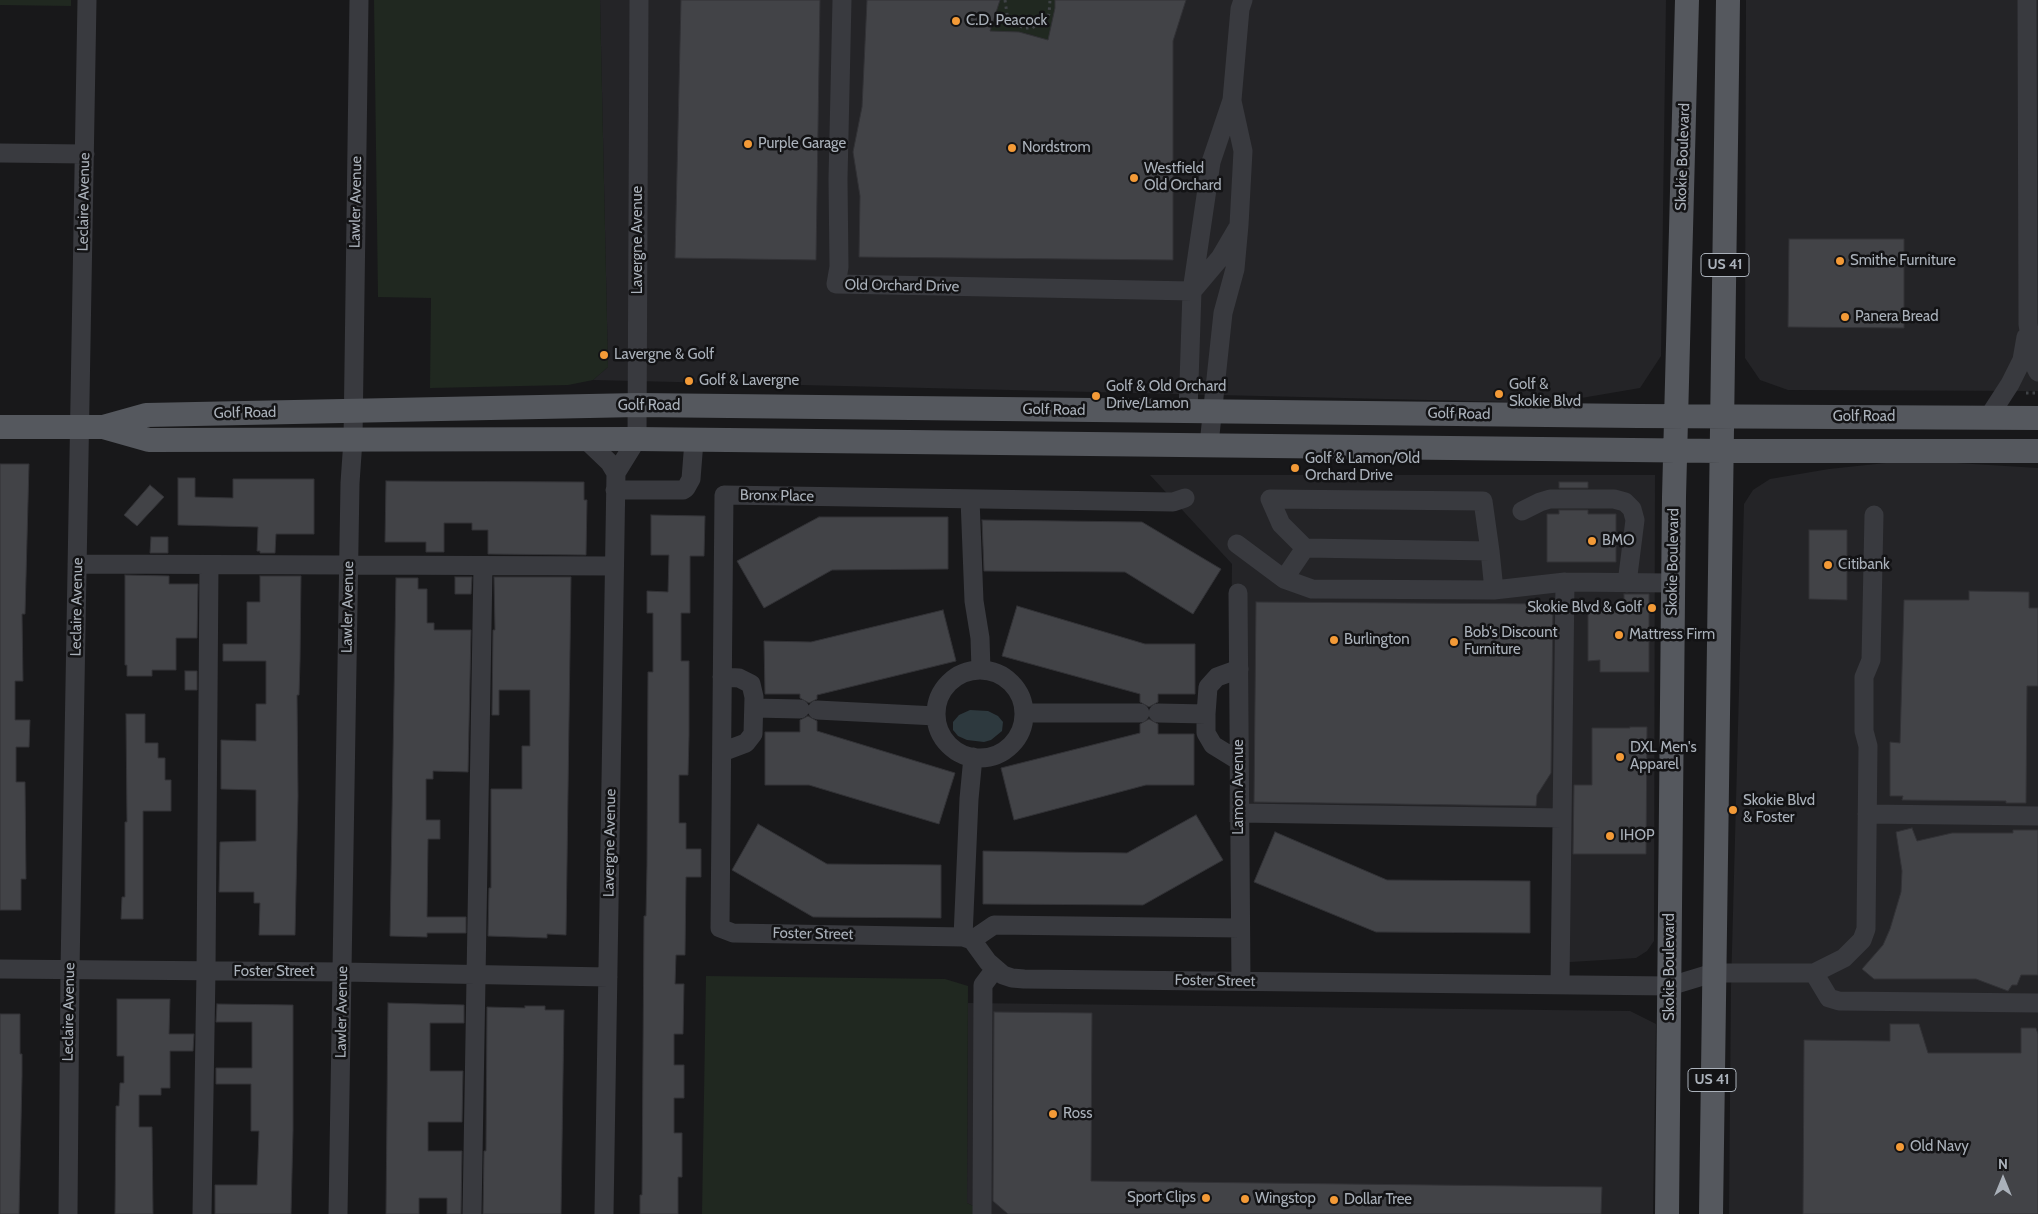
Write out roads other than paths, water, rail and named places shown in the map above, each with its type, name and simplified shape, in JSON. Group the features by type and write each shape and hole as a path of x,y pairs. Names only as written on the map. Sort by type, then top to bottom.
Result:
{"main road":[{"name":"Skokie Boulevard","path":"1667,1214 1672,583 1687,0"},
{"name":"US 41","path":"1711,1214 1728,0"},
{"name":"Golf Road","path":"0,427 91,427 146,415 638,405 1675,417 2038,418"},
{"name":"Golf Road","path":"91,427 148,440 637,439 1722,451 2038,451"}],"street":[{"name":"Leclaire Avenue","path":"68,1214 70,970 78,564 91,427 85,154 87,0"},
{"name":"Lawler Avenue","path":"338,1214 350,483 354,440 359,0"},
{"name":"Lavergne Avenue","path":"637,439 639,0"},
{"name":"Old Orchard Drive","path":"842,0 838,179 839,267 836,284 1192,291"},
{"path":"1188,412 1192,291 1211,162 1232,100 1240,9 1243,0"},
{"path":"1988,418 2010,384 2022,360 2028,324 2033,256 2027,0"},
{"path":"1210,444 1223,313 1235,269 1239,225 1243,151 1232,100"},
{"path":"0,153 85,154"},
{"path":"1192,291 1220,258 1239,225"},
{"path":"2028,324 2034,364 2038,372"},
{"path":"616,481 637,439"},
{"path":"586,440 610,463 616,481"},
{"path":"616,481 683,490 691,479 694,441"},
{"name":"Lavergne Avenue","path":"604,1214 616,481"},
{"name":"Bronx Place","path":"733,933 720,928 724,495 1173,502 1185,498"},
{"path":"970,499 974,601 980,638 982,670"},
{"path":"1490,550 1305,548 1281,524 1270,499 1483,501 1490,550 1494,590"},
{"path":"1522,511 1550,499 1614,499 1625,502 1632,510 1634,520 1627,583"},
{"path":"1874,514 1871,660 1864,677 1864,731 1868,746 1866,929 1862,940 1844,958 1814,973 1829,998 1839,1001 2038,1003"},
{"path":"1237,544 1284,579 1312,589 1494,590 1565,582 1672,583"},
{"path":"1284,579 1305,548"},
{"path":"78,564 614,566"},
{"path":"202,1214 209,565"},
{"path":"472,1214 483,566"},
{"path":"1560,984 1565,582"},
{"name":"Lamon Avenue","path":"1238,593 1240,981"},
{"path":"1239,669 1217,677 1208,687 1206,714 1206,733 1214,746 1239,761"},
{"path":"982,670 995,672 1016,688 1022,700 1024,713 1020,732 1009,747 998,754 986,758 961,754 947,743 938,728 936,716 937,704 941,693 949,683 969,671 982,670"},
{"path":"722,677 739,678 751,684 754,698 753,734 746,743 722,752"},
{"path":"754,708 936,716"},
{"path":"1024,713 1206,714"},
{"path":"973,757 969,798 967,939 995,970 983,985 982,1214"},
{"path":"1240,813 1562,818"},
{"path":"1867,814 2038,816"},
{"path":"967,939 994,925 1240,928"},
{"name":"Foster Street","path":"733,933 967,939"},
{"name":"Foster Street","path":"0,969 608,977"},
{"name":"Foster Street","path":"995,970 1003,976 1012,978 1670,986 1713,973 1814,973"}],"place":[{"name":"C.D. Peacock","path":"956,21"},
{"name":"Purple Garage","path":"748,144"},
{"name":"Nordstrom","path":"1012,148"},
{"name":"Westfield Old Orchard","path":"1134,178"},
{"name":"Smithe Furniture","path":"1840,261"},
{"name":"Panera Bread","path":"1845,317"},
{"name":"Lavergne & Golf","path":"604,355"},
{"name":"Golf & Lavergne","path":"689,381"},
{"name":"Golf & Skokie Blvd","path":"1499,394"},
{"name":"Golf & Old Orchard Drive/Lamon","path":"1096,396"},
{"name":"Golf & Lamon/Old Orchard Drive","path":"1295,468"},
{"name":"BMO","path":"1592,541"},
{"name":"Citibank","path":"1828,565"},
{"name":"Skokie Blvd & Golf","path":"1652,608"},
{"name":"Mattress Firm","path":"1619,635"},
{"name":"Burlington","path":"1334,640"},
{"name":"Bob's Discount Furniture","path":"1454,642"},
{"name":"DXL Men's Apparel","path":"1620,757"},
{"name":"Skokie Blvd & Foster","path":"1733,810"},
{"name":"IHOP","path":"1610,836"},
{"name":"Ross","path":"1053,1114"},
{"name":"Old Navy","path":"1900,1147"},
{"name":"Sport Clips","path":"1206,1198"},
{"name":"Wingstop","path":"1245,1199"},
{"name":"Dollar Tree","path":"1334,1200"}]}
